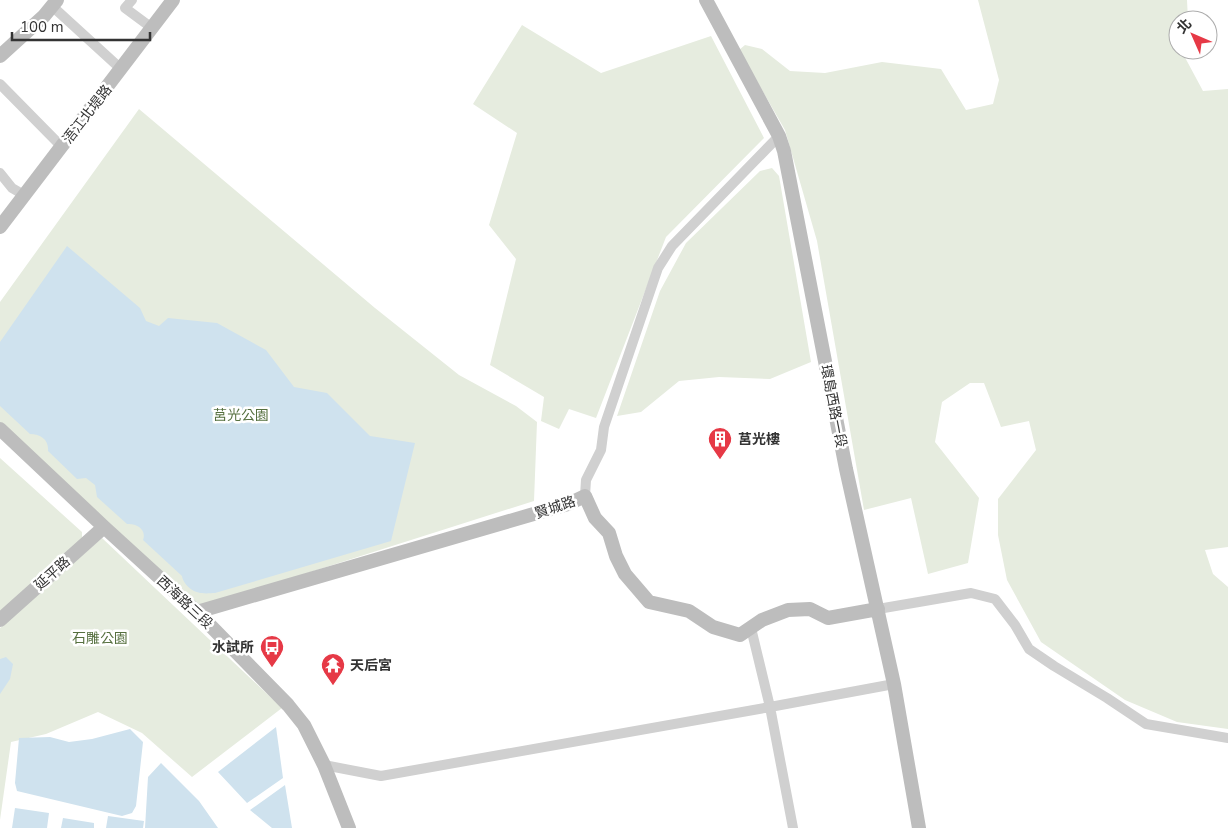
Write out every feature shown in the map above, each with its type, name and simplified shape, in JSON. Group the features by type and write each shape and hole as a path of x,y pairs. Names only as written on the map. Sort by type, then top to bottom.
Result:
{"main road":[{"name":"浯江北堤路","path":"0,227 173,0"},
{"name":"環島西路一段","path":"706,0 779,136 784,151 846,469 894,684 919,828"},
{"path":"0,56 44,16 55,3"},
{"name":"西海路三段","path":"0,429 197,612 288,705 304,725 324,765 350,828"},
{"name":"賢城路","path":"197,612 568,504 585,496 595,518 609,534 616,556 625,574 649,602 689,611 713,627 740,635 762,620 788,610 810,609 828,618 878,610"},
{"name":"延平路","path":"0,620 104,527"}],"street":[{"path":"55,3 121,69"},
{"path":"129,4 152,28"},
{"path":"0,84 62,147"},
{"path":"585,496 586,480 601,450 604,426 658,268 672,246 779,136"},
{"path":"0,174 12,188 24,195"},
{"path":"878,610 971,593 995,599 1015,625 1028,649 1146,724 1228,738"},
{"path":"751,628 770,707 793,828"},
{"path":"324,765 381,776 894,684"}],"green space":[{"path":"978,0 1187,0 1188,10 1168,10 1168,60 1186,60 1203,91 1228,89 1228,547 1205,550 1213,574 1228,587 1228,729 1177,722 1125,700 1041,642 1007,580 998,535 998,499 1036,450 1029,421 1001,427 984,383 970,383 942,402 935,442 979,498 968,563 928,574 911,498 864,510 817,241 785,130 739,50 745,45 762,49 790,71 825,73 882,62 941,69 966,110 993,104 999,80"},
{"path":"522,25 601,73 711,36 764,138 666,237 596,418 569,409 559,429 541,421 544,397 490,365 516,259 489,225 517,133 473,104"},
{"name":"莒光公園","path":"139,109 375,308 459,375 516,406 537,422 534,501 197,608 0,422 0,302"},
{"path":"772,168 779,176 811,362 770,379 719,377 679,381 641,412 617,416 660,291 686,243 760,171"},
{"path":"0,458 82,532 82,539 0,612"},
{"name":"石雕公園","path":"102,538 282,708 192,777 142,733 98,712 46,734 11,742 0,820 0,628"}],"water":[{"path":"67,246 140,308 146,321 159,326 168,318 217,323 266,350 294,387 327,393 370,436 415,443 391,541 215,593 199,593 189,588 182,576 143,540 144,536 140,527 127,524 97,497 95,485 86,478 77,479 48,451 44,438 30,434 0,406 0,342"},
{"path":"6,657 13,664 10,679 0,694 0,659"},
{"path":"276,727 283,778 247,803 218,772"},
{"path":"130,729 143,742 136,806 132,813 122,816 17,791 15,783 19,738 50,737 69,742 92,739"},
{"path":"161,763 199,801 218,828 145,828 148,777"},
{"path":"285,785 292,828 272,828 250,810"},
{"path":"15,808 49,813 47,828 12,828"},
{"path":"108,816 144,821 143,828 106,828"},
{"path":"63,818 94,823 94,828 61,828"}],"place":[{"name":"莒光樓","path":"720,460"},
{"name":"水試所","path":"272,668"},
{"name":"天后宮","path":"333,686"}]}
